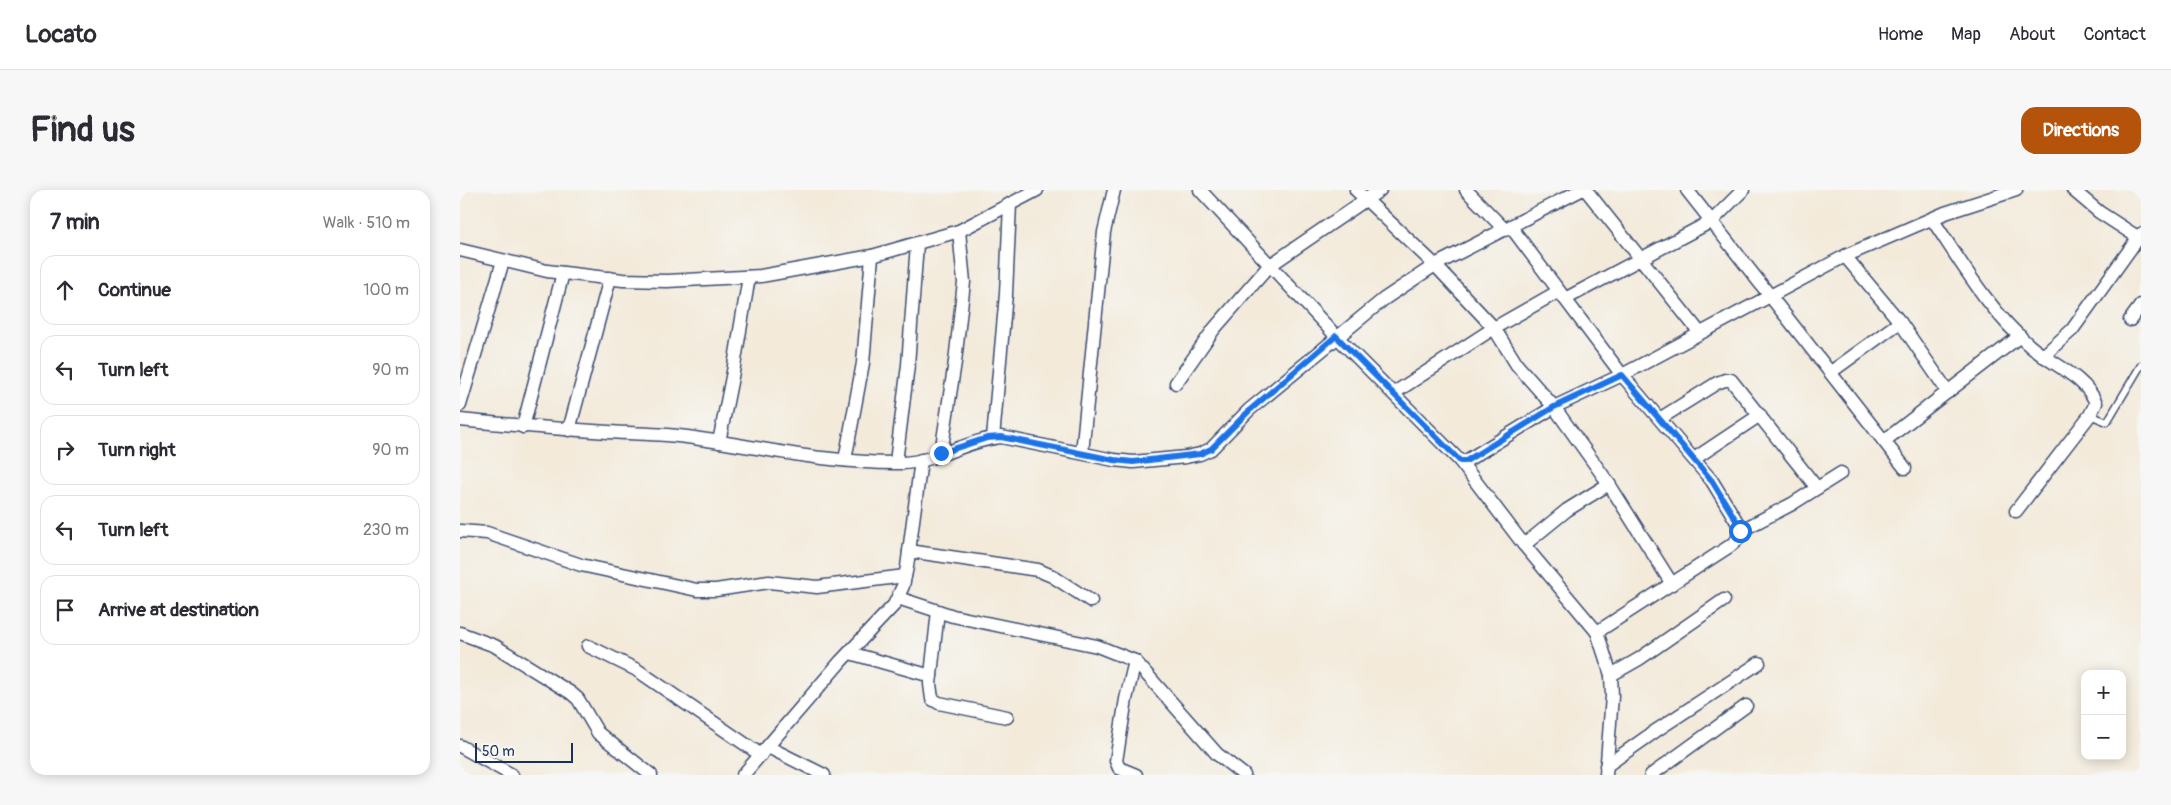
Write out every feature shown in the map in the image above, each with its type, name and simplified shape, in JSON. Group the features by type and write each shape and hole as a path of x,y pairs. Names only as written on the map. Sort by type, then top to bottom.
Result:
{"street":[{"path":"460,250 547,272 610,278 667,281 749,277 872,256 917,244 960,231 1037,190"},
{"path":"1082,454 1104,232 1114,190"},
{"path":"1176,383 1214,328 1270,266 1361,194 1380,190"},
{"path":"1466,190 1508,228 1562,295 1622,375 1661,418 1712,481 1737,522 1740,531 1737,540 1730,546 1597,632"},
{"path":"460,420 523,427 686,437 768,451 845,460 896,462 921,460 1001,437 1082,454 1133,462 1200,454 1211,449 1250,410 1336,336 1384,299 1435,266 1581,190"},
{"path":"1586,190 1700,333"},
{"path":"1687,190 1771,294 1905,468"},
{"path":"1394,393 1494,328 1642,258 1712,221 1743,190"},
{"path":"1460,461 1466,461 1554,407 1622,375 1845,256 1932,219 2016,190"},
{"path":"2043,356 2072,330 2140,236 2099,212 2073,190"},
{"path":"1206,192 1270,266 1336,336 1460,461 1524,545 1597,632 1611,675 1612,696 1606,771"},
{"path":"1361,194 1435,266 1494,328 1517,365 1554,407 1609,484 1672,584"},
{"path":"993,438 1006,294 1010,204"},
{"path":"1932,219 1978,287 2020,336 2043,356 2089,390 2096,403 2090,415 2016,511"},
{"path":"941,453 955,362 964,282 960,231"},
{"path":"896,462 908,365 917,244"},
{"path":"845,460 863,363 872,256"},
{"path":"1845,256 1900,322 1948,392"},
{"path":"460,405 503,261"},
{"path":"523,427 563,273"},
{"path":"719,442 749,277"},
{"path":"569,430 610,278"},
{"path":"2130,320 2141,305"},
{"path":"1831,372 1900,322"},
{"path":"1884,441 2020,336"},
{"path":"1661,418 1725,380 1731,380 1818,488"},
{"path":"1694,459 1760,415"},
{"path":"743,775 850,652 889,612 898,598 905,576 921,460"},
{"path":"1740,531 1792,504 1841,473"},
{"path":"1524,545 1568,510 1609,484"},
{"path":"460,531 486,533 581,566 698,590 716,590 769,582 817,587 905,576"},
{"path":"909,551 1038,570 1052,576 1091,601"},
{"path":"898,598 938,611 1014,630 1097,646 1135,661 1217,754 1244,775"},
{"path":"1611,675 1639,659 1724,600"},
{"path":"938,611 931,676 930,694 932,699 939,704 1008,717"},
{"path":"460,634 495,646 578,699 598,733 651,775"},
{"path":"588,646 637,670 764,751 824,775"},
{"path":"850,652 931,676"},
{"path":"1135,661 1126,699 1116,762 1119,768 1136,775"},
{"path":"1606,771 1657,730 1759,663"},
{"path":"1650,775 1746,706"},
{"path":"460,746 512,775"}],"lane":[{"path":"2090,415 2107,422 2141,365"}],"route":[{"path":"941,453 987,438 1001,437 1114,460 1133,462 1200,454 1211,449 1250,410 1336,336 1460,461 1466,461 1554,407 1622,375 1661,418 1712,481 1737,522 1740,531"}]}
